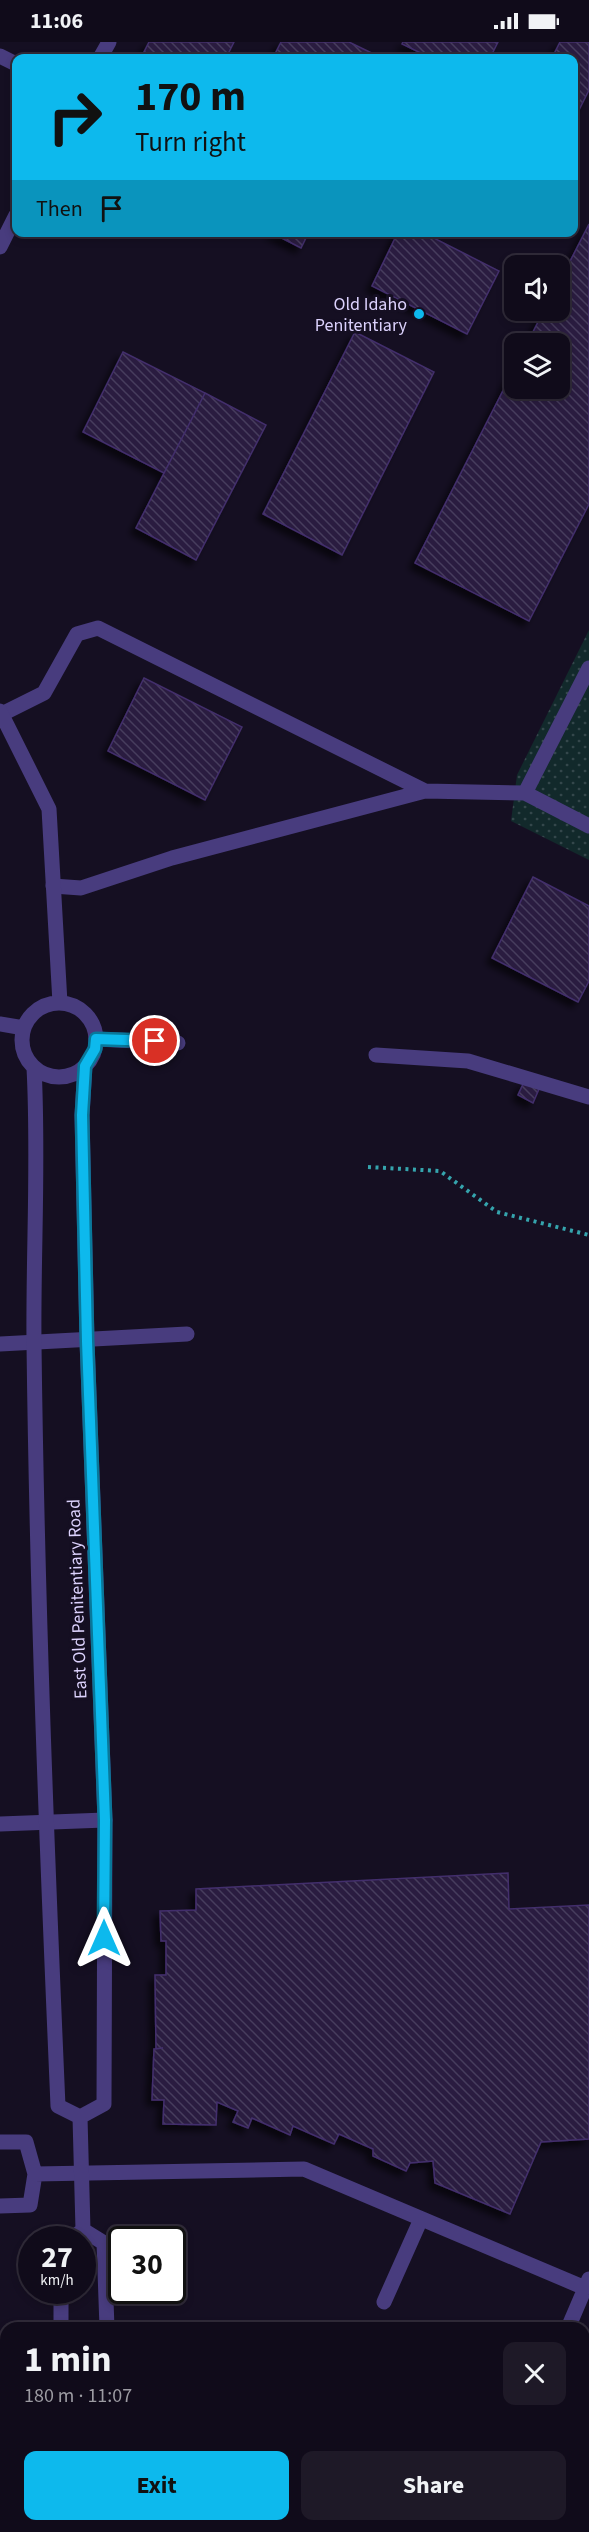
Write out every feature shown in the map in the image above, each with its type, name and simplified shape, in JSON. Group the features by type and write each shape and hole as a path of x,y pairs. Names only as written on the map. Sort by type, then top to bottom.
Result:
{"street":[{"path":"0,247 12,223"},
{"path":"60,1003 49,809 1,712 44,693 77,634 98,628 425,791"},
{"path":"525,793 589,668"},
{"path":"53,886 81,888 172,858 425,791 525,793 589,825"},
{"path":"60,1003 81,1010 88,1018 96,1039 95,1049 85,1066 77,1073 66,1077 44,1074 34,1068 27,1060 23,1050 24,1028 38,1010 60,1003"},
{"path":"0,1024 24,1028"},
{"path":"96,1039 178,1043"},
{"path":"376,1055 468,1061 589,1097"},
{"name":"East Old Penitentiary Road","path":"34,1068 37,1116 34,1342 46,1822 58,2106 80,2117 104,2104 105,1820 87,1341 82,1115 85,1066"},
{"path":"0,1344 187,1334"},
{"path":"0,1824 105,1820"},
{"path":"80,2117 83,2226"},
{"path":"0,2142 26,2142 35,2174 30,2205 0,2206"},
{"path":"35,2174 304,2169 421,2219 587,2284 571,2322"},
{"path":"384,2302 421,2219"},
{"path":"96,2239 104,2244 107,2322"},
{"path":"61,2304 61,2322"}],"path":[{"path":"368,1167 440,1171 497,1212 589,1235"}],"green space":[{"path":"589,630 589,860 511,821 517,775"}],"building":[{"path":"149,42 234,42 228,54 143,54"},
{"path":"281,42 349,42 374,54 275,54"},
{"path":"403,42 498,42 492,54 423,54 402,44"},
{"path":"560,42 589,42 589,90 578,112 578,54 554,54"},
{"path":"589,224 589,504 529,621 415,563 504,389 504,399 570,399 570,333 532,333 538,321 570,321 570,261"},
{"path":"280,237 306,237 301,248"},
{"path":"396,237 432,237 499,271 467,334 372,286"},
{"path":"355,332 434,372 342,555 263,514"},
{"path":"123,352 205,393 164,473 83,432"},
{"path":"205,393 266,425 196,560 136,528"},
{"path":"144,678 242,727 205,800 108,751"},
{"path":"533,877 589,906 589,981 578,1002 492,958"},
{"path":"524,1082 539,1089 533,1103 518,1095"},
{"path":"508,1873 509,1909 589,1905 589,2139 541,2142 510,2214 435,2183 433,2161 410,2163 406,2171 373,2156 373,2149 339,2134 334,2144 293,2126 290,2135 252,2118 248,2128 233,2122 238,2111 217,2102 216,2125 163,2124 164,2100 152,2100 154,2049 156,2049 155,1975 166,1975 166,1941 161,1941 160,1911 196,1910 196,1889"}],"place":[{"name":"Old Idaho Penitentiary","path":"419,314"}],"route":[{"path":"104,1938 105,1820 87,1341 82,1115 85,1066 95,1049 96,1039 155,1041"}]}
